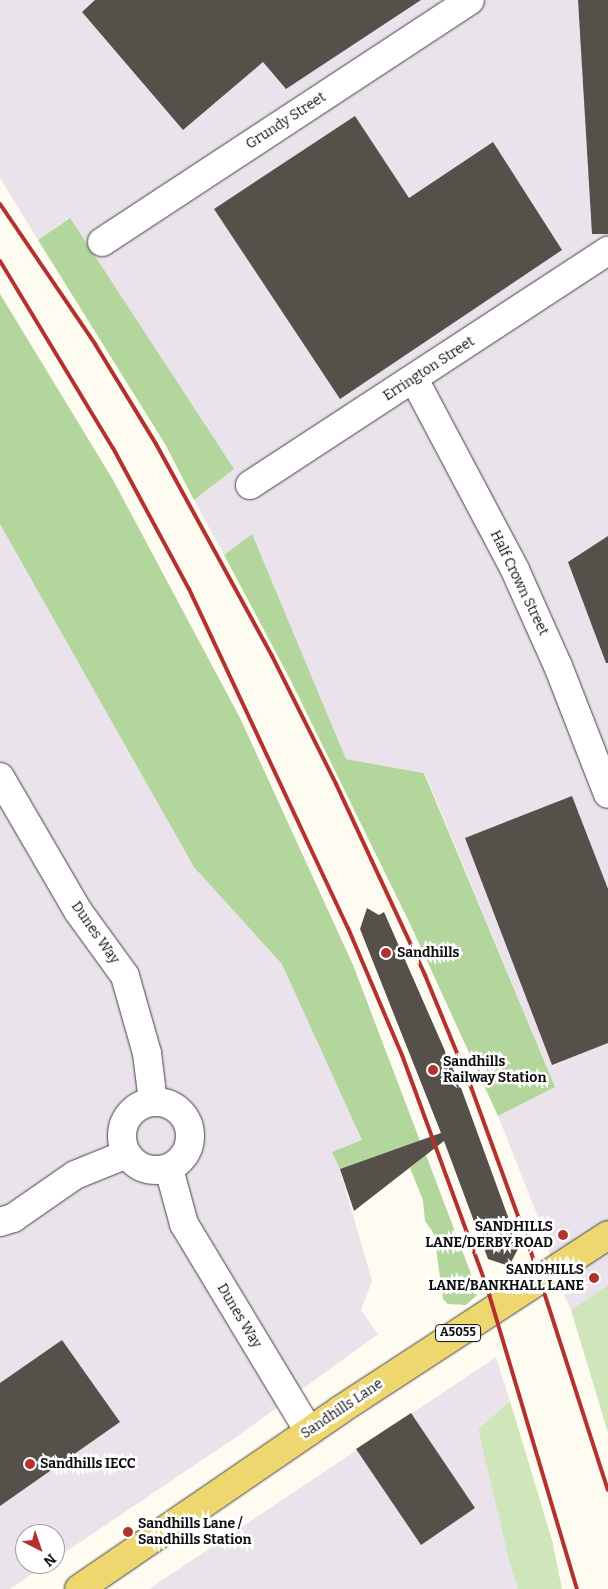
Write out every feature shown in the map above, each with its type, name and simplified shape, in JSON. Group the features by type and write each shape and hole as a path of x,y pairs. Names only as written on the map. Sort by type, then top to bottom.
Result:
{"main road":[{"name":"Sandhills Lane","path":"79,1589 309,1431 608,1234"}],"street":[{"name":"Grundy Street","path":"102,242 470,0"},
{"name":"Errington Street","path":"250,485 608,251"},
{"name":"Half Crown Street","path":"414,379 515,570 558,666 608,794"},
{"name":"Dunes Way","path":"0,777 78,910 125,976 147,1052 153,1102"},
{"path":"153,1102 170,1104 179,1110 190,1129 187,1153 169,1168 145,1169 127,1154 122,1134 124,1123 138,1107 153,1102"},
{"path":"0,1222 13,1218 75,1175 127,1154"},
{"name":"Dunes Way","path":"169,1168 184,1224 309,1431"}],"shaded area":[{"path":"0,0 608,0 608,1285 571,1310 553,1271 547,1240 498,1116 555,1087 425,773 346,759 252,535 224,555 194,500 233,469 69,218 38,240 0,178"},
{"path":"0,294 113,480 240,718 353,965 420,1141 340,1170 372,1281 361,1310 378,1334 235,1438 65,1552 65,1524 15,1524 15,1574 32,1574 10,1589 0,1589"},
{"path":"496,1357 510,1401 478,1429 518,1589 149,1589"}],"green space":[{"path":"70,218 234,469 194,500 165,444 38,240"},
{"path":"0,294 113,480 240,718 353,965 420,1141 340,1169 332,1152 362,1140 282,964 194,867 0,524"},
{"path":"252,534 346,759 424,773 555,1087 498,1116 411,926 290,679 224,555"},
{"path":"426,1155 476,1287 477,1295 466,1305 448,1304 443,1299 434,1234 425,1221 423,1200 410,1168"},
{"path":"608,1285 608,1433 571,1310"},
{"path":"510,1401 552,1540 562,1589 518,1589 510,1564 478,1429"}],"building":[{"path":"95,0 421,0 286,89 263,62 183,130 82,12"},
{"path":"578,0 608,0 608,234 592,234"},
{"path":"355,116 409,198 493,142 562,250 340,399 214,209"},
{"path":"608,536 608,663 606,663 568,562"},
{"path":"572,796 608,889 608,1043 552,1065 465,838"},
{"path":"367,908 379,915 384,912 460,1085 519,1247 509,1266 488,1259 444,1141 354,1211 340,1169 441,1133 360,929"},
{"name":"Sandhills IECC","path":"62,1340 120,1422 0,1506 0,1383"},
{"path":"411,1413 475,1508 421,1545 356,1449"}],"railway":[{"path":"0,204 95,344 156,444 272,656 336,784 425,975 471,1087 531,1252 608,1490"},
{"path":"0,261 113,448 189,589 348,928 402,1055 486,1284 577,1589"}],"place":[{"name":"Sandhills","path":"386,953"},
{"name":"Sandhills Railway Station","path":"433,1070"},
{"name":"SANDHILLS LANE/DERBY ROAD","path":"563,1235"},
{"name":"SANDHILLS LANE/BANKHALL LANE","path":"594,1278"},
{"name":"Sandhills IECC","path":"30,1464"},
{"name":"Sandhills Lane / Sandhills Station","path":"128,1532"}]}
